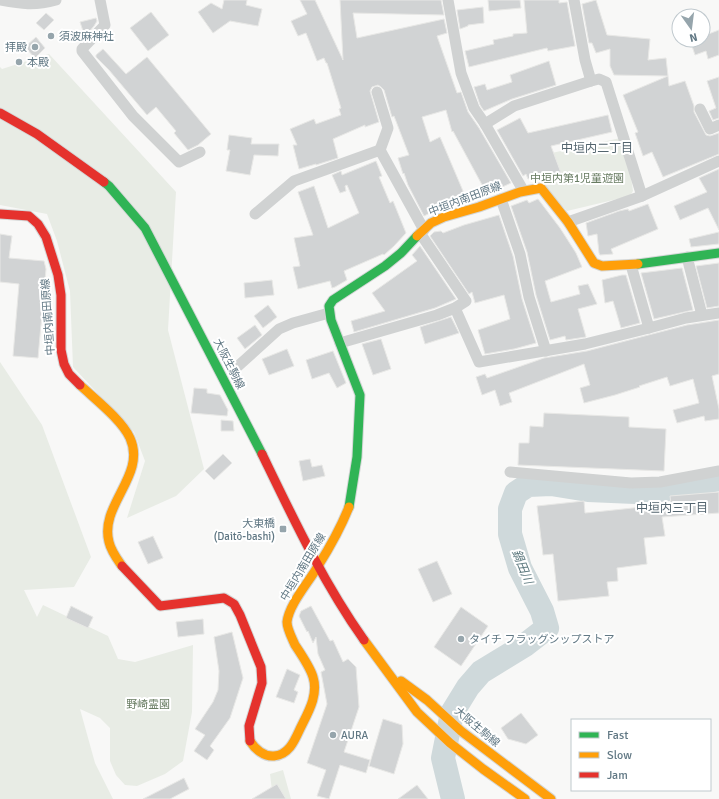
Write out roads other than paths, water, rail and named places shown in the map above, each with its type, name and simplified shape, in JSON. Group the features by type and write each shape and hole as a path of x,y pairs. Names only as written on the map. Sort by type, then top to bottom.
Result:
{"main road":[{"name":"大阪生駒線","path":"0,113 37,134 73,158 109,186 145,228 228,388 318,567 350,620 417,712 450,743 525,799"},
{"name":"中垣内南田原線","path":"0,214 29,216 38,224 46,237 58,275 61,295 61,350 64,364 69,374 122,426 131,438 135,451 133,469 111,514 108,527 109,542 122,564 160,606 224,598 234,604 261,667 262,683 249,726 249,740 255,749 274,756 285,752 293,744 311,707 315,691 313,676 291,637 287,623 290,609 318,567 343,522 350,504 357,457 360,395 329,313 329,306 334,300 386,266 432,223 447,216 481,207 530,188 541,188 568,222 594,263 602,266 631,265 719,253"},
{"name":"大阪生駒線","path":"388,671 427,700 493,756 551,799"}],"street":[{"path":"0,0 23,4 43,4 56,0"},
{"path":"100,0 105,25 82,49 82,52 133,116 179,162 200,152"},
{"path":"448,0 461,73 474,108 485,124 523,190"},
{"path":"574,0 585,60 591,81"},
{"path":"485,124 514,106 591,81 599,79 606,82 642,196"},
{"path":"340,343 437,315 455,308 466,301 422,231 380,150 388,128 377,92"},
{"path":"700,109 710,129 719,125"},
{"path":"255,214 294,181 380,150"},
{"path":"568,222 642,196 719,162"},
{"path":"501,199 520,254 529,297 546,352"},
{"path":"687,257 702,315"},
{"path":"631,265 649,328"},
{"path":"455,308 479,362 546,352 585,344 702,315 719,313"},
{"path":"237,367 279,329 293,323 329,313"},
{"path":"510,472 631,483 660,482 719,471"}],"waterway":[{"name":"鍋田川","path":"453,799 443,758 452,713 468,687 481,672 525,645 547,628 542,611 520,568 510,534 510,509 516,493 528,485 551,484 588,490 635,492 668,489 719,479"}],"place":[{"name":"須波麻神社","path":"51,36"},
{"name":"拝殿","path":"35,47"},
{"name":"本殿","path":"19,62"},
{"name":"大東橋 (Daitō-bashi)","path":"283,529"},
{"name":"タイチ フラッグシップストア","path":"461,639"},
{"name":"AURA","path":"333,735"}],"district":[{"name":"中垣内二丁目","path":"597,148"},
{"name":"中垣内三丁目","path":"672,508"}],"park label":[{"name":"中垣内第1児童遊園","path":"577,178"},
{"name":"野崎霊園","path":"148,704"}]}
